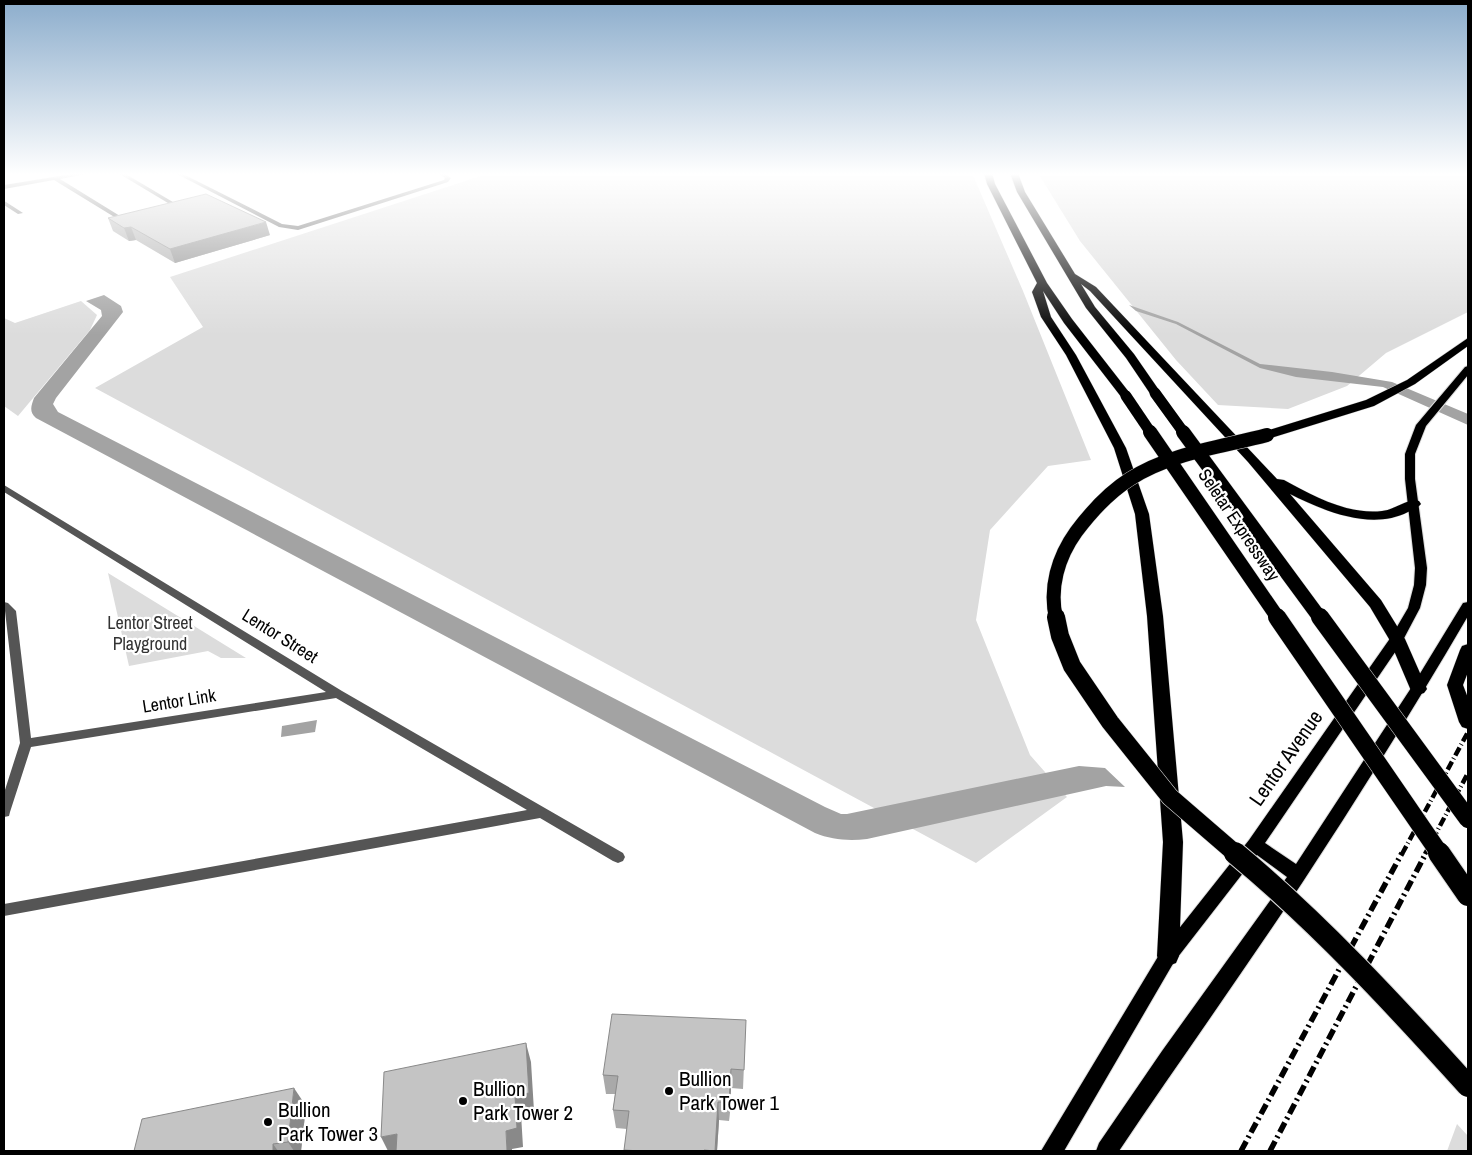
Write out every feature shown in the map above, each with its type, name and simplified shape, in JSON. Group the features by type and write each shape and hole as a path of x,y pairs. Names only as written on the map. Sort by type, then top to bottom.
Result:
{"highway":[{"name":"Seletar Expressway","path":"1013,227 1042,283 1068,321 1126,396 1468,895"},
{"name":"Seletar Expressway","path":"1042,227 1091,308 1130,356 1155,393 1468,819"},
{"path":"1071,276 1092,289 1271,479 1376,604 1396,639 1418,689"},
{"path":"1042,283 1037,292 1041,306 1071,355 1115,439 1142,514 1155,616 1173,842 1168,956"},
{"path":"1468,341 1411,382 1370,403 1304,425 1155,466 1133,477 1110,493 1078,526 1067,545 1057,569 1053,594 1059,637 1070,664 1086,691 1108,720 1175,802 1260,875 1405,1016 1468,1086"},
{"path":"1271,479 1327,506 1361,514 1390,514 1407,509 1414,504"},
{"path":"1468,650 1455,685 1468,722"}],"main road":[{"name":"Lentor Avenue","path":"1052,1151 1168,956 1255,845 1396,639 1414,608 1420,585 1421,568 1409,465 1421,425 1468,369"},
{"path":"1107,1151 1169,1058 1298,875 1418,689 1468,606"},
{"path":"1255,845 1298,875"}],"street":[{"path":"289,227 301,227"},
{"name":"Lentor Street","path":"4,488 338,694 618,857"},
{"path":"4,605 11,611 26,743 4,812"},
{"name":"Lentor Link","path":"26,743 338,694"},
{"path":"4,910 540,813"}],"green space":[{"path":"324,227 995,227 1091,460 1048,466 990,530 976,620 1030,755 1067,797 976,863 95,388 203,327 170,277"},
{"path":"1071,227 1468,227 1468,312 1386,353 1347,386 1288,409 1218,405 1176,360 1080,241"},
{"path":"81,301 97,315 90,330 18,416 4,406 4,318 15,323"},
{"name":"Lentor Street Playground","path":"108,573 246,658 221,658 208,651 129,666"},
{"path":"1457,1124 1468,1136 1468,1151 1447,1151"}],"shaded area":[{"path":"104,295 121,306 123,312 56,398 53,404 58,412 825,807 841,814 847,814 1079,766 1105,768 1125,787 1106,786 867,839 841,839 815,833 36,418 31,409 34,398 102,316 101,310 86,301"},
{"path":"1129,305 1178,322 1260,364 1332,372 1392,382 1468,414 1468,425 1383,387 1296,377 1260,368 1176,324 1136,311"},
{"path":"317,720 315,732 281,737 282,726"}],"building":[{"path":"122,227 249,227 170,249 131,227"},
{"name":"Bullion Park Tower 1","path":"612,1014 746,1020 744,1070 731,1069 729,1102 718,1102 715,1151 624,1150 629,1111 613,1110 618,1076 603,1075"},
{"name":"Bullion Park Tower 2","path":"526,1043 529,1093 515,1096 517,1128 506,1131 507,1151 396,1151 397,1134 381,1137 384,1072"},
{"path":"294,1088 288,1142 273,1144 273,1151 134,1151 142,1119"}],"railway":[{"path":"1402,854 1468,732"},
{"path":"1425,854 1468,773"},
{"path":"1241,1151 1402,853"},
{"path":"1270,1151 1426,853"}],"place":[{"name":"Bullion Park Tower 1","path":"669,1091"},
{"name":"Bullion Park Tower 2","path":"463,1101"},
{"name":"Bullion Park Tower 3","path":"268,1122"}]}
